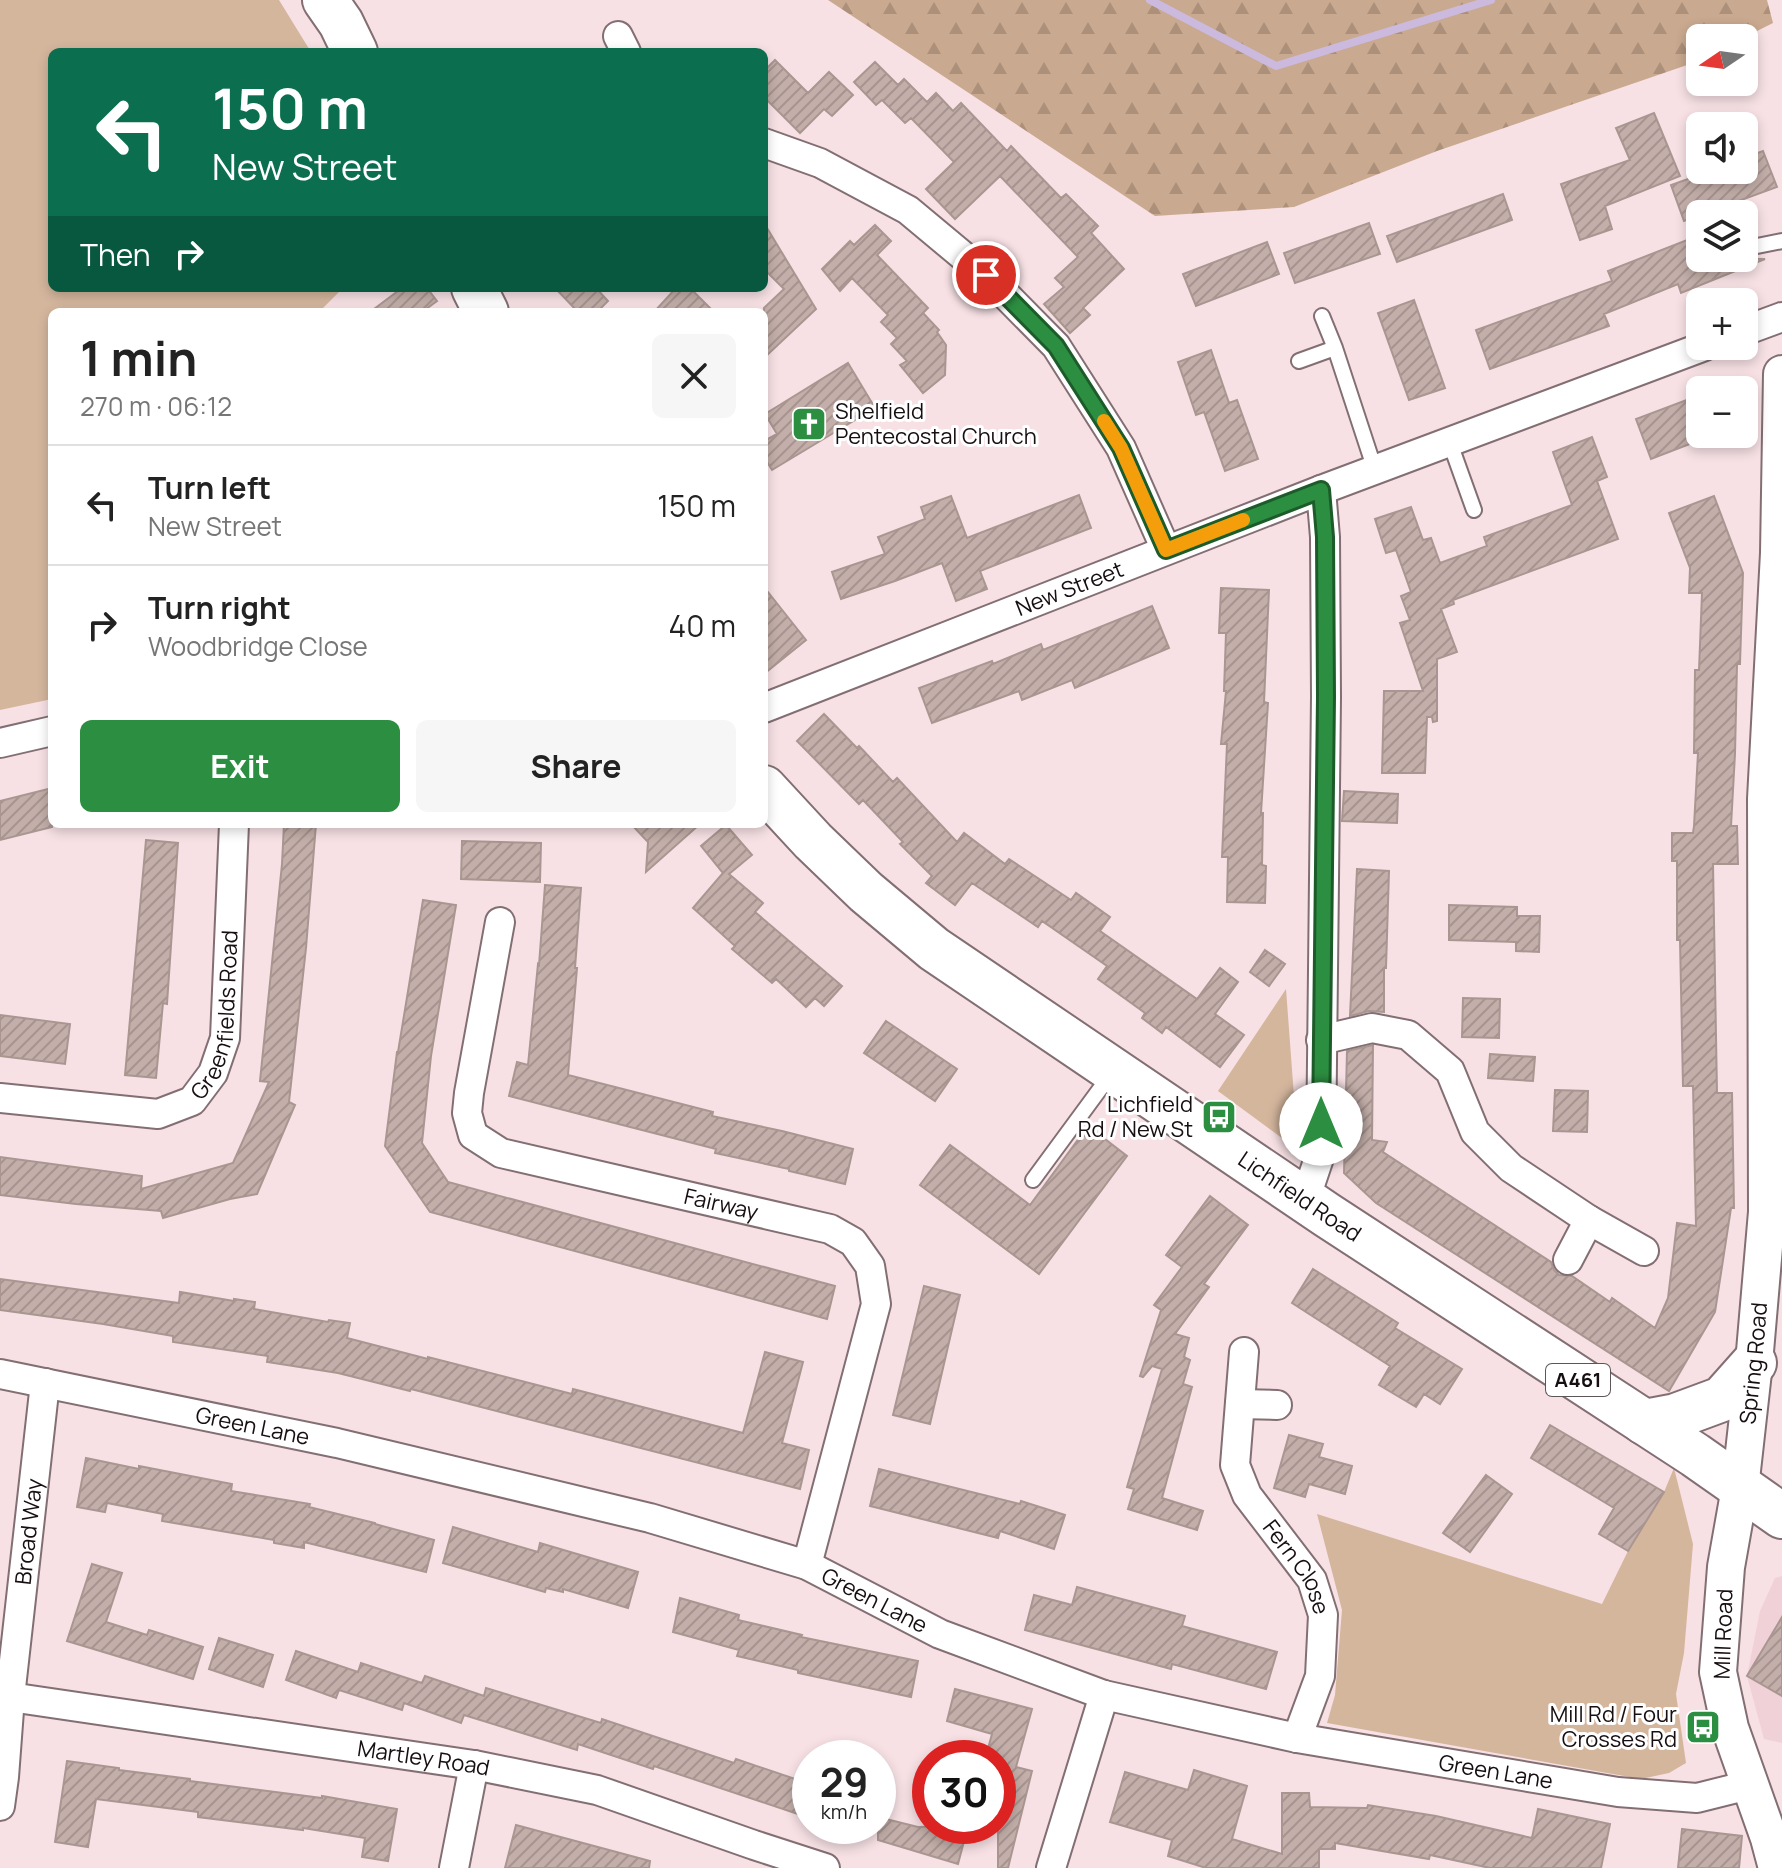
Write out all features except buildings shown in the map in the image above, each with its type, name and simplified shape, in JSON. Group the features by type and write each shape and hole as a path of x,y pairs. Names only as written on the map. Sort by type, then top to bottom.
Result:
{"highway":[{"path":"325,0 353,48"},
{"name":"Lichfield Road","path":"768,792 866,892 934,949 1305,1200 1695,1455 1782,1516"},
{"path":"1644,1422 1676,1416 1722,1399 1754,1363"}],"street":[{"path":"768,144 820,163 908,210 986,275 1056,346 1121,448 1166,550"},
{"path":"1758,326 1782,317"},
{"name":"New Street","path":"768,706 1321,490 1686,353"},
{"name":"Spring Road","path":"1740,1488 1775,1212 1766,799 1779,553 1782,374"},
{"path":"1305,1200 1321,1152 1326,681 1325,537 1321,490"},
{"path":"0,743 48,732"},
{"name":"Greenfields Road","path":"0,1098 158,1114 192,1101 213,1073 225,1038 234,828"},
{"name":"Fairway","path":"500,922 469,1093 467,1113 473,1135 501,1153 830,1229 853,1242 870,1266 876,1304 807,1565"},
{"path":"1321,1040 1372,1028 1408,1035 1450,1071 1475,1132 1511,1168 1589,1220 1644,1251"},
{"path":"1568,1260 1589,1220"},
{"name":"Fern Close","path":"1244,1352 1235,1465 1247,1495 1312,1580 1323,1615 1320,1676 1297,1738"},
{"name":"Green Lane","path":"0,1374 337,1443 650,1518 807,1565 940,1634 1104,1695 1297,1738 1618,1792 1697,1798 1749,1785"},
{"name":"Broad Way","path":"0,1806 45,1383"},
{"path":"1240,1404 1277,1405"},
{"name":"Mill Road","path":"1740,1488 1726,1567 1718,1672 1730,1728 1777,1868"},
{"path":"1051,1868 1104,1695"},
{"name":"Martley Road","path":"10,1697 474,1765 597,1790 751,1857 825,1868"},
{"path":"454,1868 474,1765"}],"lane":[{"path":"1758,246 1782,241"},
{"path":"1322,316 1375,470"},
{"path":"1299,361 1335,348"},
{"path":"1450,443 1474,510"},
{"path":"1033,1180 1114,1070"}],"shaded area":[{"path":"0,0 279,0 309,48 48,48 48,292 339,292 323,308 48,308 48,700 0,710"},
{"path":"1286,989 1298,1150 1218,1091"},
{"path":"1674,1468 1693,1544 1684,1653 1676,1694 1686,1763 1669,1773 1641,1779 1327,1723 1335,1695 1342,1610 1317,1514 1602,1604"},
{"path":"1782,1576 1782,1743 1764,1739 1747,1676 1760,1611 1775,1578"}],"green space":[{"path":"828,0 1767,0 1773,23 1758,30 1758,24 1686,24 1686,65 1437,151 1294,207 1155,216"}],"waterway":[{"path":"1150,0 1276,66 1491,0"}],"slow traffic":[{"path":"1104,421 1121,448 1166,550 1243,520"}],"place":[{"name":"Shelfield Pentecostal Church","path":"809,424"},
{"name":"Lichfield Rd / New St","path":"1219,1117"},
{"name":"Mill Rd / Four Crosses Rd","path":"1703,1727"}],"route":[{"path":"986,275 1056,346 1121,448 1166,550 1321,490 1325,537 1326,697 1321,1124"}]}
